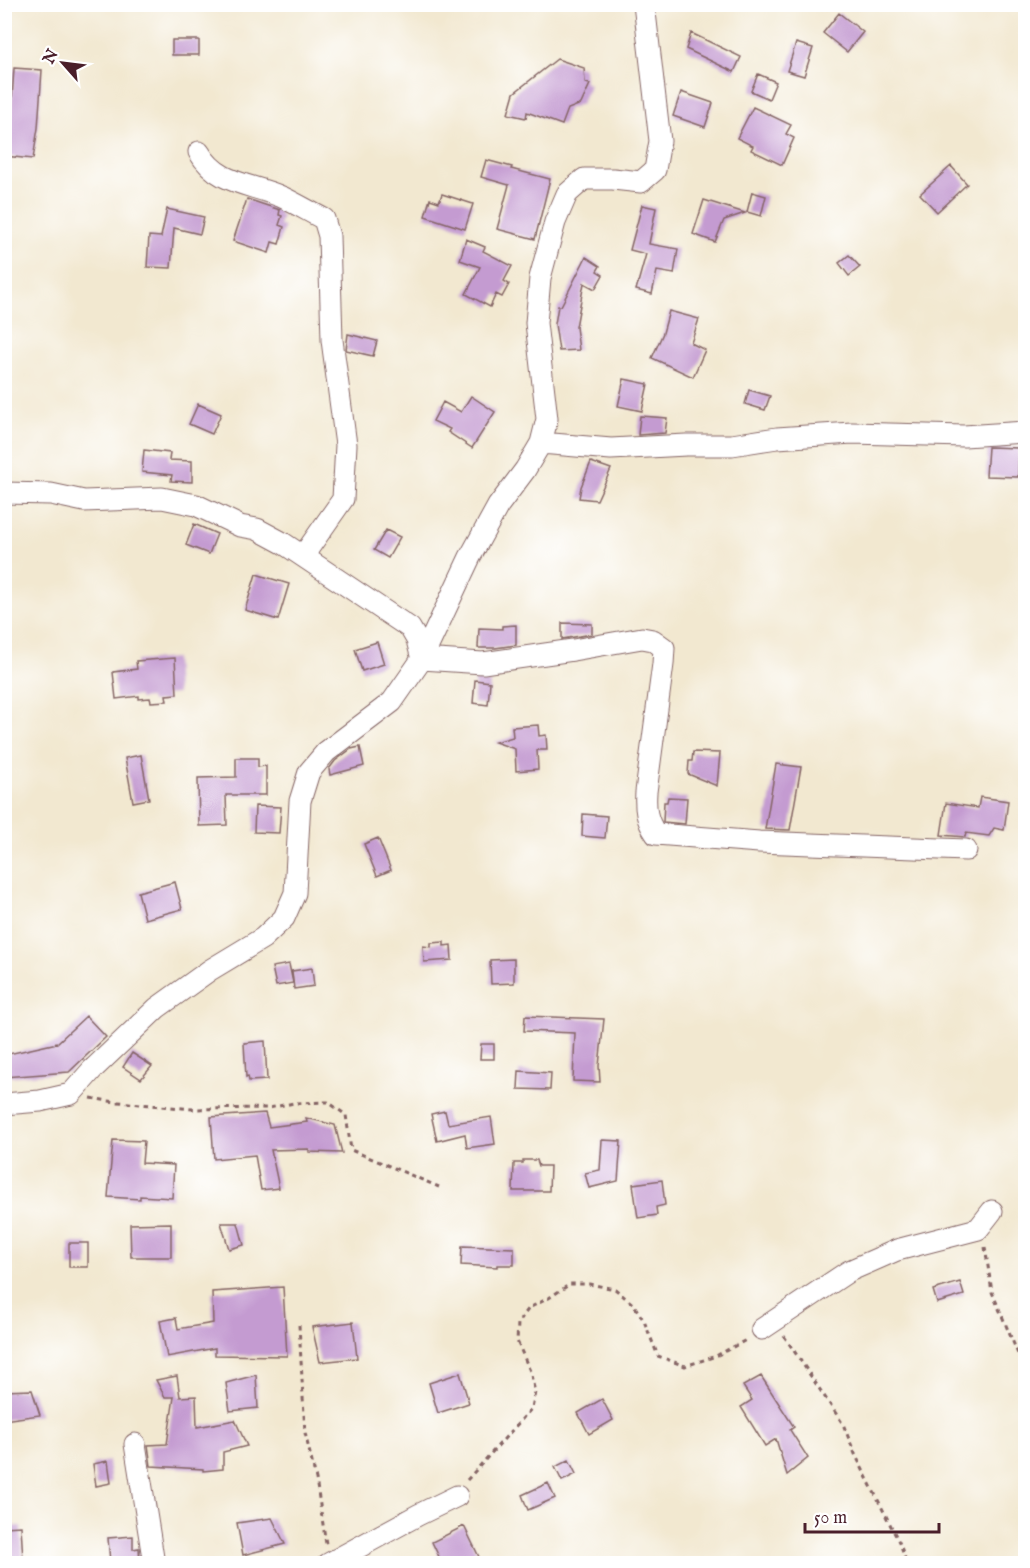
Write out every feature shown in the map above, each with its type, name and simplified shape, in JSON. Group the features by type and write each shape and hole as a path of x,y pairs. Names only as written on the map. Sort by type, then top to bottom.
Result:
{"street":[{"path":"4,1104 40,1101 71,1094 92,1070 157,1008 210,970 263,938 284,918 295,893 300,801 309,772 326,752 392,702 422,659 470,557 498,506 525,470 541,443 547,419 536,323 540,278 555,222 567,194 584,179 641,182 655,170 660,141 644,4"},
{"path":"199,152 212,170 226,178 282,197 324,219 329,236 332,340 346,445 343,499 303,556"},
{"path":"541,443 611,449 686,445 724,446 777,438 852,433 963,436 1026,432"},
{"path":"4,493 51,494 84,501 162,498 196,505 240,526 257,529 303,556 410,628 417,640 422,659"},
{"path":"422,659 483,663 642,638 653,640 664,648 645,812 656,834 759,842 966,850"},
{"path":"764,1328 849,1271 897,1250 978,1229 992,1211"},
{"path":"135,1444 154,1563"},
{"path":"329,1560 418,1515 462,1489"}],"path":[{"path":"71,1094 108,1101 193,1109 269,1108 294,1102 328,1102 346,1115 351,1150 439,1187"},
{"path":"978,1229 983,1235 992,1292 1018,1359 1026,1373"},
{"path":"462,1489 532,1408 535,1392 530,1371 517,1341 518,1323 529,1308 570,1284 589,1284 615,1289 634,1305 644,1321 658,1356 685,1366 716,1356 764,1328 783,1335 843,1424 907,1563"},
{"path":"298,1325 305,1433 316,1479 329,1560"}],"building":[{"path":"839,13 863,32 847,52 823,33"},
{"path":"691,33 741,57 734,72 686,49"},
{"path":"172,40 199,40 199,55 172,55"},
{"path":"796,43 813,48 804,76 787,71"},
{"path":"557,59 584,68 585,83 590,84 581,104 568,109 562,125 527,112 526,118 508,114 514,93"},
{"path":"14,68 42,70 38,128 33,159 4,156 4,130 10,131"},
{"path":"758,74 776,82 769,99 751,91"},
{"path":"681,92 713,103 705,127 673,116"},
{"path":"753,107 791,125 786,134 794,138 782,165 751,150 753,146 737,138"},
{"path":"486,160 550,179 535,239 497,229 509,185 481,177"},
{"path":"951,166 967,184 937,212 920,194"},
{"path":"752,192 766,196 761,216 747,212"},
{"path":"442,194 473,204 465,229 425,216 430,199 439,202"},
{"path":"247,199 280,210 279,215 282,216 279,225 284,227 279,244 272,242 269,253 233,241"},
{"path":"704,200 745,213 724,220 715,242 693,234"},
{"path":"642,205 656,208 649,244 678,249 674,274 657,271 652,294 636,290 646,254 630,250"},
{"path":"167,209 204,217 200,234 174,228 171,268 147,267 149,236 161,237"},
{"path":"466,239 485,247 483,251 512,266 504,281 509,284 502,297 496,294 490,307 466,294 480,267 460,260"},
{"path":"849,255 860,267 849,276 839,263"},
{"path":"586,257 600,266 597,271 603,275 595,289 584,283 576,327 579,350 559,351 555,324 558,306 561,306"},
{"path":"669,311 699,319 691,343 705,350 693,377 652,358 663,333"},
{"path":"348,334 377,341 373,356 346,350"},
{"path":"624,379 648,384 642,411 618,406"},
{"path":"749,390 770,396 765,410 745,404"},
{"path":"471,396 495,412 472,448 448,432 450,429 433,421 443,402 461,412"},
{"path":"198,404 221,414 212,434 189,424"},
{"path":"640,416 667,418 665,433 638,435"},
{"path":"988,447 1019,448 1018,477 986,476"},
{"path":"144,450 170,453 169,460 192,461 192,482 171,481 172,475 142,472"},
{"path":"591,462 611,469 597,500 579,498"},
{"path":"194,524 217,534 209,554 186,545"},
{"path":"386,530 400,537 388,558 374,550"},
{"path":"256,574 289,584 278,620 245,610"},
{"path":"562,623 592,624 592,634 562,639"},
{"path":"516,625 516,645 478,648 479,628 502,629 502,626"},
{"path":"377,642 384,664 362,671 355,649"},
{"path":"175,658 177,694 166,695 167,701 151,702 150,698 139,699 139,696 116,699 113,672 137,669 136,661"},
{"path":"475,680 490,682 488,705 473,703"},
{"path":"538,725 539,736 546,735 547,750 537,750 538,769 516,771 515,749 495,742 513,737 512,727"},
{"path":"360,747 364,766 330,775 329,769 335,761 351,749"},
{"path":"693,752 720,753 717,786 688,774 689,761 692,761"},
{"path":"141,755 149,799 133,802 125,758"},
{"path":"236,758 258,758 258,767 266,766 266,795 226,795 227,825 199,826 198,778 236,777"},
{"path":"776,764 801,767 790,830 765,829"},
{"path":"668,797 687,798 685,824 663,822 664,802 667,802"},
{"path":"980,797 1008,801 1004,830 994,828 989,836 966,833 965,837 941,835 946,803 978,808"},
{"path":"255,806 281,807 279,833 254,832"},
{"path":"583,814 607,816 605,838 582,836"},
{"path":"378,838 391,870 377,876 364,844"},
{"path":"175,882 182,909 145,919 138,892"},
{"path":"444,942 444,946 451,945 452,960 424,962 423,946 431,947 431,943"},
{"path":"514,959 514,983 491,984 490,960"},
{"path":"289,964 293,983 276,986 272,967"},
{"path":"312,968 314,986 294,989 292,971"},
{"path":"86,1016 106,1037 69,1072 4,1077 4,1055 57,1043"},
{"path":"525,1016 604,1019 599,1066 600,1082 573,1081 575,1033 524,1031"},
{"path":"265,1041 267,1080 249,1081 248,1076 246,1077 244,1043"},
{"path":"481,1044 494,1044 494,1059 480,1059"},
{"path":"132,1053 152,1066 141,1079 123,1067"},
{"path":"519,1071 551,1073 550,1090 518,1089"},
{"path":"445,1111 448,1124 491,1117 495,1144 467,1148 465,1134 437,1141 431,1114"},
{"path":"265,1113 269,1127 307,1122 306,1118 335,1125 342,1153 309,1152 309,1149 271,1150 279,1188 261,1190 255,1155 214,1159 211,1117"},
{"path":"113,1140 144,1141 142,1163 174,1165 172,1198 108,1197"},
{"path":"602,1140 621,1141 618,1181 589,1188 585,1173 600,1170"},
{"path":"523,1160 537,1160 539,1166 550,1166 549,1191 513,1191 514,1163 523,1163"},
{"path":"662,1180 665,1205 656,1207 657,1215 638,1218 633,1184"},
{"path":"171,1223 171,1257 131,1257 130,1224"},
{"path":"221,1223 238,1223 244,1245 229,1249"},
{"path":"69,1243 88,1243 88,1267 69,1267"},
{"path":"462,1246 514,1248 514,1265 497,1265 497,1267 461,1265"},
{"path":"960,1282 964,1295 937,1303 933,1290"},
{"path":"283,1287 287,1356 215,1355 215,1348 167,1357 160,1321 176,1318 178,1329 213,1323 212,1292"},
{"path":"353,1322 357,1358 320,1362 312,1327"},
{"path":"460,1373 469,1403 438,1413 429,1383"},
{"path":"256,1375 258,1408 230,1411 226,1383"},
{"path":"177,1376 180,1397 196,1396 197,1427 235,1420 247,1446 223,1452 223,1469 203,1471 203,1469 151,1466 148,1445 167,1444 174,1397 165,1397 156,1380"},
{"path":"761,1376 794,1427 790,1430 808,1458 787,1475 776,1439 765,1446 741,1407 752,1400 743,1386"},
{"path":"32,1390 40,1415 4,1420 4,1391"},
{"path":"602,1399 613,1420 589,1434 578,1413"},
{"path":"569,1460 576,1474 562,1481 555,1467"},
{"path":"108,1461 111,1483 96,1486 93,1464"},
{"path":"548,1483 555,1498 528,1510 522,1495"},
{"path":"272,1518 285,1544 243,1555 237,1523"},
{"path":"21,1526 23,1560 7,1561 4,1527"},
{"path":"464,1526 480,1559 472,1563 442,1563 432,1542"},
{"path":"133,1536 133,1549 139,1548 140,1563 110,1562 108,1538"}]}
